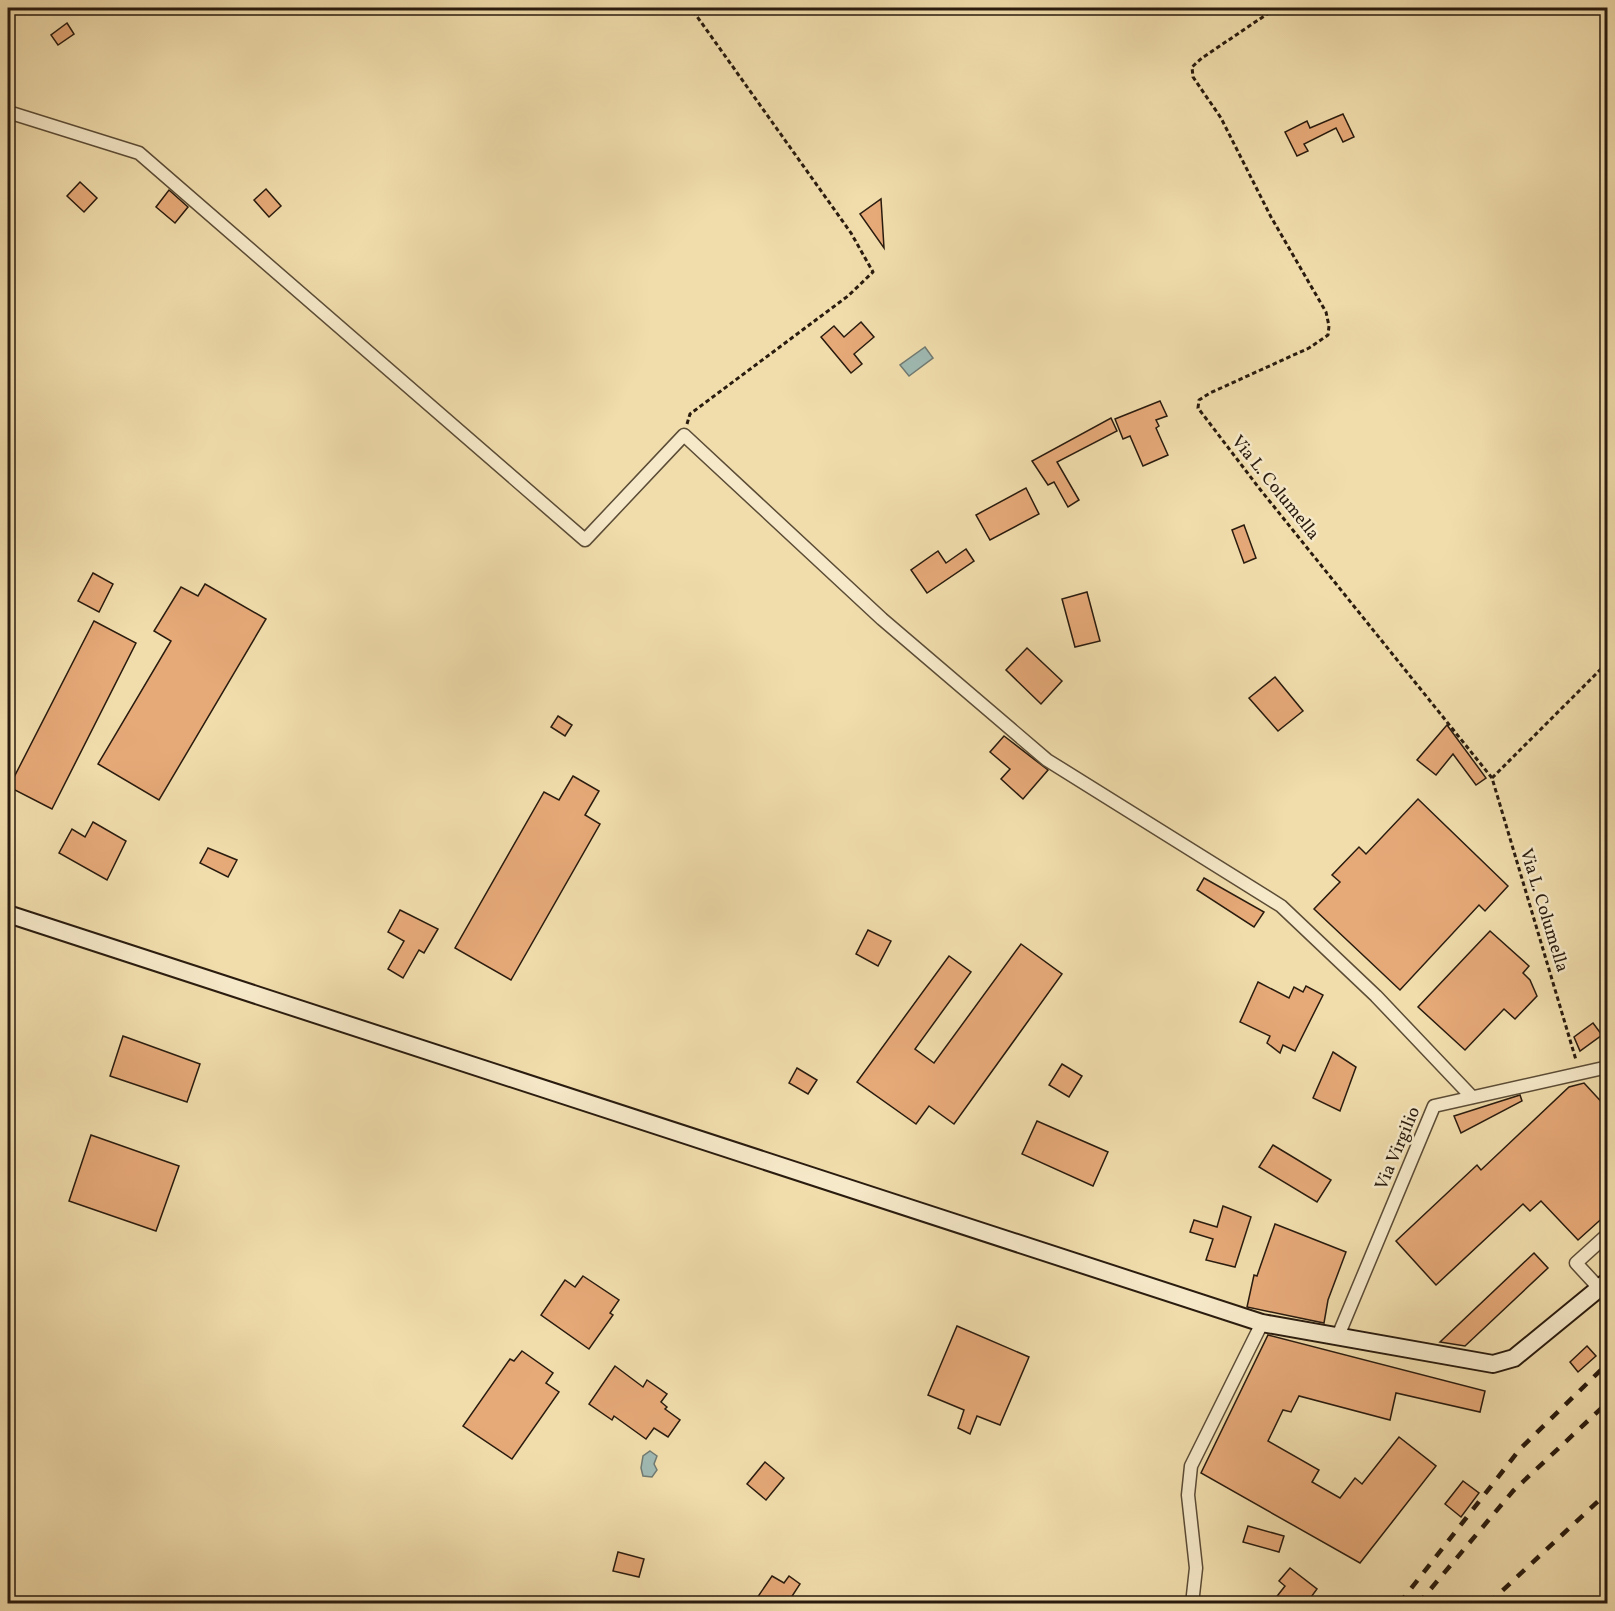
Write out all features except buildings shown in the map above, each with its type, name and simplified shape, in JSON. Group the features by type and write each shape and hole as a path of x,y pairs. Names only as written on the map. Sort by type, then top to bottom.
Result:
{"main road":[{"path":"8,914 1262,1323 1493,1364 1514,1358 1603,1284"}],"street":[{"path":"8,112 139,153 585,540 684,435 882,619 1047,760 1281,906 1376,996 1472,1097"},
{"name":"Via Virgilio","path":"1338,1336 1434,1106 1608,1067"},
{"path":"1603,1284 1576,1263 1608,1234"},
{"path":"1192,1604 1196,1568 1188,1495 1191,1466 1262,1323"}],"path":[{"path":"684,435 690,414 848,296 873,272 851,233 691,8"},
{"name":"Via L. Columella","path":"1276,8 1202,58 1192,68 1193,76 1221,118 1271,217 1326,312 1328,335 1309,348 1210,393 1199,400 1198,408 1259,488 1492,778 1580,1073"},
{"path":"1492,778 1608,662"}],"water":[{"path":"925,347 933,358 909,376 900,365"},
{"path":"650,1451 657,1456 654,1464 657,1470 652,1477 643,1476 641,1468 643,1456"}],"railway":[{"path":"1399,1604 1520,1449 1608,1363"},
{"path":"1418,1604 1513,1491 1608,1402"},
{"path":"1488,1604 1608,1492"}]}
